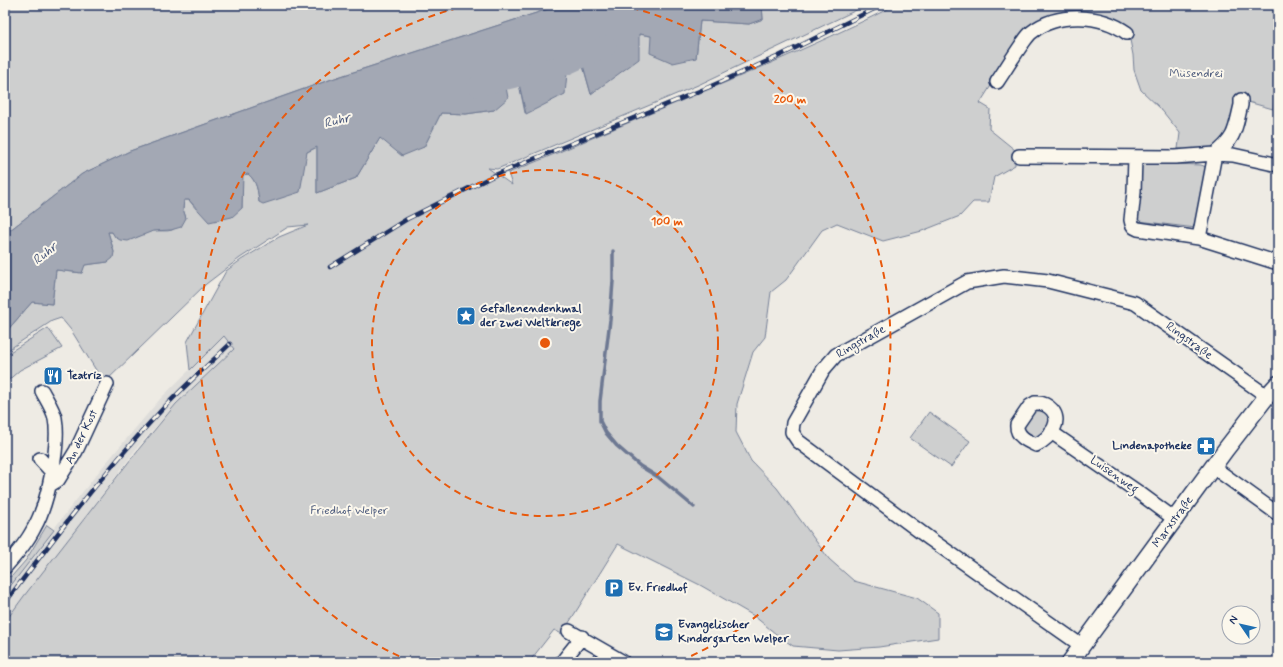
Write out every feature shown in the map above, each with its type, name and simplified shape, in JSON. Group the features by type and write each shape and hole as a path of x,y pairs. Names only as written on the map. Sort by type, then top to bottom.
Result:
{"street":[{"path":"997,82 1030,33 1057,20 1089,18 1113,24 1127,33"},
{"path":"1199,238 1215,154 1227,145 1234,134 1241,100"},
{"path":"1019,156 1135,157 1196,156 1215,154 1233,155 1278,165"},
{"path":"1135,157 1134,192 1131,220 1134,227 1143,231 1199,238 1278,263"},
{"name":"Ringstraße","path":"1082,646 930,539 798,441 792,432 793,423 822,370 836,355 967,282 1004,276 1048,280 1135,303 1267,396"},
{"name":"An der Kost","path":"50,485 58,480 76,451 107,384"},
{"name":"Marxstraße","path":"1070,662 1176,520 1213,467 1267,396 1278,384"},
{"name":"An der Kost","path":"5,567 35,527 50,485 57,432 54,416 42,390"},
{"name":"Luisenweg","path":"1051,432 1176,520"},
{"name":"An der Kost","path":"40,459 52,472"},
{"path":"1213,467 1278,514"},
{"path":"569,631 582,637 623,662"},
{"path":"562,662 582,637"}],"shaded area":[{"path":"224,336 234,349 175,405 137,448 5,622 5,582 33,555 100,470 161,398"}],"green space":[{"path":"5,5 561,5 335,78 130,151 82,174 5,234"},
{"path":"762,5 867,5 698,85 497,169 488,168 512,185 508,173 764,66 830,37 896,5 1278,5 1278,86 1273,109 1241,100 1231,128 1215,148 1193,150 1178,149 1180,133 1160,108 1141,90 1134,70 1133,55 1127,25 1101,15 1078,11 1045,19 1023,35 980,103 990,109 989,129 1015,150 1015,165 994,177 989,202 973,202 960,216 922,231 883,241 837,223 822,230 786,280 771,292 765,337 753,352 737,404 736,432 751,461 777,488 829,559 854,581 917,598 938,613 938,638 879,647 838,650 793,646 754,616 700,585 618,544 562,634 554,630 529,662 5,662 5,622 24,596 138,450 176,404 234,349 224,336 190,370 187,342 226,271 279,237 308,225 288,227 240,258 206,284 104,383 71,330 61,318 52,321 5,352 5,333 32,302 52,304 56,270 82,273 84,265 108,262 114,252 108,232 112,232 117,237 126,240 153,231 168,231 174,229 186,218 183,209 184,200 189,200 196,209 242,208 242,175 248,174 255,183 259,202 307,152 317,147 317,193 356,178 380,138 424,147 441,113 466,114 494,110 504,76 517,74 525,113 568,63 581,59 591,94 639,34 651,36 696,58 700,21 749,24 763,19"},
{"path":"1142,163 1201,165 1206,167 1196,228 1139,221 1137,218 1137,174"},
{"path":"48,328 62,348 20,370 5,383 5,355"},
{"path":"1034,408 1047,411 1051,420 1046,430 1036,438 1024,433 1023,422"},
{"path":"929,412 970,441 951,467 910,438"},
{"path":"47,525 54,530 5,593 5,577 12,576 26,560"}],"water":[{"path":"561,5 762,5 763,19 749,24 700,21 696,58 673,63 650,53 651,36 639,34 639,59 591,94 581,58 568,63 565,94 526,114 517,75 504,76 508,98 494,110 466,114 441,113 424,147 402,156 380,138 356,178 317,193 317,147 307,152 300,192 263,204 259,202 255,183 251,177 248,174 243,175 242,208 232,217 209,222 189,200 184,200 183,209 186,218 181,227 171,230 153,231 128,241 120,240 115,237 112,232 108,232 114,252 113,258 108,262 85,265 82,273 56,270 52,304 32,302 5,333 5,234 82,174 130,151 335,78"}],"waterway":[{"name":"Ruhr","path":"478,86 565,65 606,46"},
{"path":"613,251 613,281 610,320 600,401 600,421 606,433 617,446 640,466 658,477 694,507"}],"railway":[{"path":"330,267 407,219 495,175 709,87 777,57 882,5"},
{"path":"5,603 79,506 118,459 158,414 230,344"}],"place":[{"name":"Gefallenendenkmal der zwei Weltkriege","path":"466,316"},
{"name":"Teatriz","path":"53,376"},
{"name":"Lindenapotheke","path":"1206,446"},
{"name":"Ev. Friedhof","path":"614,588"},
{"name":"Evangelischer Kindergarten Welper","path":"664,632"}],"park label":[{"name":"Müsendrei","path":"1196,74"},
{"name":"Friedhof Welper","path":"349,511"}]}
